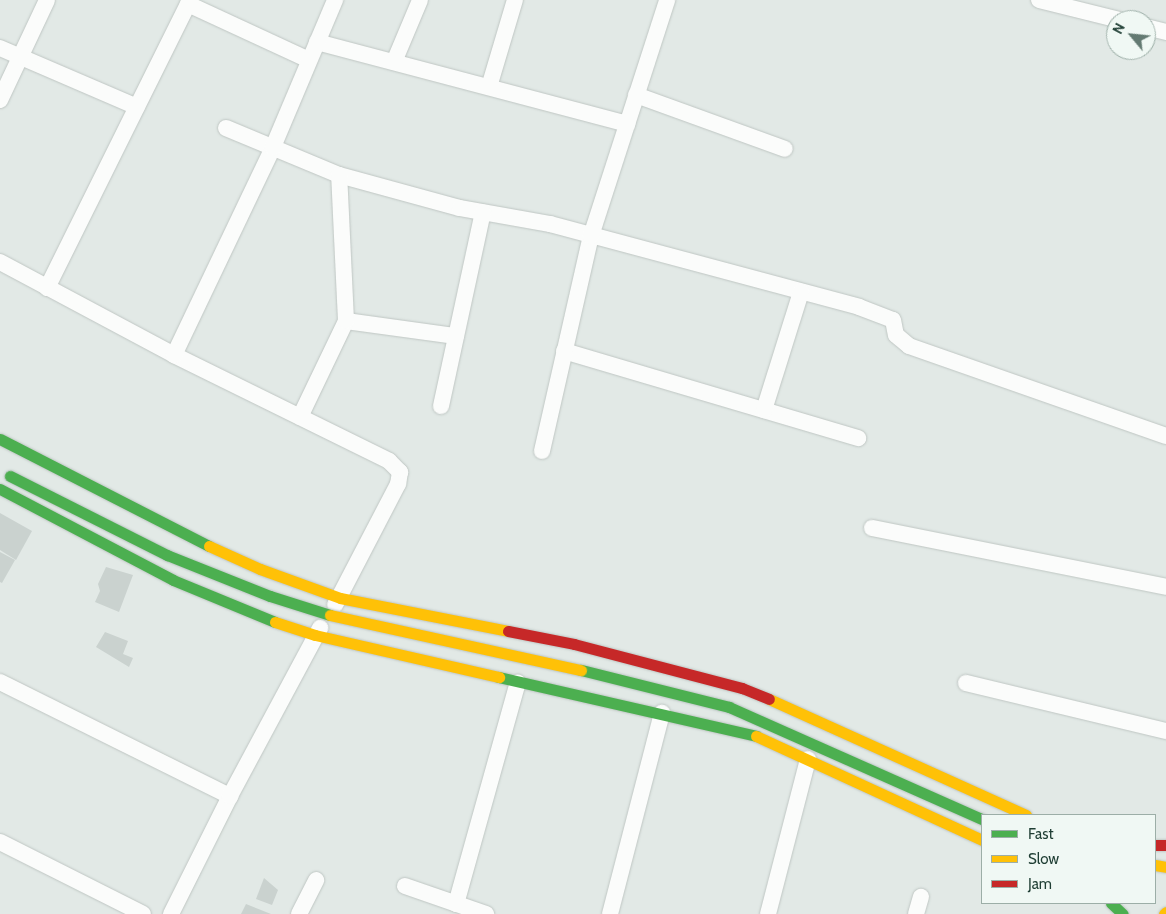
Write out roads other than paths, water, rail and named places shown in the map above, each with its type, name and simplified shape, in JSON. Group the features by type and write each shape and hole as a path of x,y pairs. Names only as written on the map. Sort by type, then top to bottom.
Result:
{"main road":[{"path":"0,439 194,539 260,569 340,598 574,644 742,688 822,721 974,794 1024,814"},
{"path":"5,473 167,555 270,596 313,611 667,689 729,707 981,819"},
{"path":"0,489 173,580 244,611 316,635 757,736 911,810 981,840"},
{"path":"1112,904 1122,914"}],"street":[{"path":"0,100 46,0"},
{"path":"174,355 272,147 335,0"},
{"path":"394,62 420,0"},
{"path":"489,87 515,0"},
{"path":"542,451 590,236 667,0"},
{"path":"1038,0 1106,17"},
{"path":"47,288 189,2 309,60"},
{"path":"317,42 627,124"},
{"path":"0,48 138,107"},
{"path":"636,95 785,149"},
{"path":"226,128 339,175 483,212 590,236 801,292 893,320 896,335 909,346 1166,436"},
{"path":"300,417 346,321 339,175"},
{"path":"440,406 483,212"},
{"path":"0,262 174,355 389,461 400,472 398,484 340,598 316,635 230,796 171,914"},
{"path":"764,410 801,292"},
{"path":"346,321 456,336"},
{"path":"564,351 858,438"},
{"path":"872,528 1166,586"},
{"path":"0,682 230,796"},
{"path":"456,904 518,682"},
{"path":"966,683 1166,731"},
{"path":"610,914 662,713"},
{"path":"768,914 808,759"},
{"path":"0,842 143,914"},
{"path":"299,914 316,880"},
{"path":"405,886 486,914"},
{"path":"916,914 921,897"}]}
